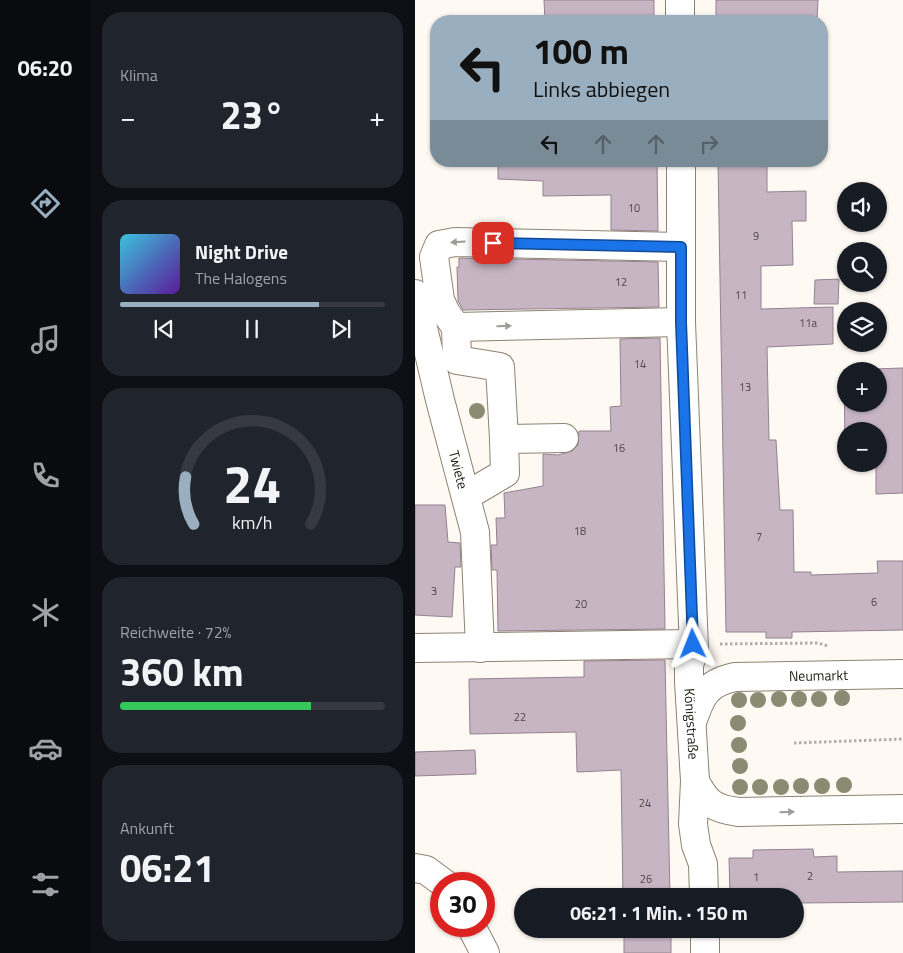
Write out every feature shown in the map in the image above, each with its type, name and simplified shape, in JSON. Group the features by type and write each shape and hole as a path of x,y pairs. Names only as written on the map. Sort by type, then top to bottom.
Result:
{"street":[{"path":"680,0 680,15"},
{"name":"Königstraße","path":"681,167 681,322 693,647 689,665 695,781 693,824 696,845 703,864 704,888"},
{"path":"466,496 505,473 500,367 457,360 456,327 440,300 434,257 439,245 455,242 681,247"},
{"name":"Twiete","path":"415,294 440,400 475,532 480,648"},
{"path":"456,327 681,322"},
{"path":"504,439 564,438"},
{"path":"415,648 693,647"},
{"name":"Neumarkt","path":"693,647 714,671 722,675 735,677"},
{"name":"Neumarkt","path":"691,723 699,701 707,690 724,679 735,677 903,674"},
{"path":"695,781 708,802 726,811 903,809"},
{"path":"703,864 713,830 725,818 739,812"},
{"path":"415,868 426,870 430,873"},
{"path":"477,937 485,953"},
{"path":"705,938 705,953"}],"path":[{"path":"778,638 779,644"},
{"path":"794,743 903,739"}],"building":[{"path":"544,0 654,0 654,15 545,15"},
{"path":"716,0 818,0 817,15 716,15"},
{"path":"498,167 657,167 658,231 611,230 611,195 543,196 543,181 498,179"},
{"path":"718,167 767,167 767,192 806,191 806,221 792,221 793,265 761,266 761,309 833,307 833,344 767,347 769,440 776,440 780,510 793,510 794,572 811,572 811,575 878,573 877,561 903,561 903,630 792,632 792,638 766,638 766,632 726,632"},
{"path":"459,258 658,262 659,307 463,310 458,301 457,267 459,267"},
{"path":"837,279 837,304 814,304 815,280"},
{"path":"660,338 665,629 498,631 497,570 492,570 491,545 497,545 496,518 505,518 504,493 543,486 543,454 558,455 572,451 578,445 579,431 611,431 610,407 621,406 620,339"},
{"path":"903,368 903,493 876,494 876,472 887,472 887,422 845,422 845,412 887,412 887,369"},
{"path":"415,505 445,505 448,542 460,543 461,567 455,567 452,617 415,615"},
{"path":"665,660 670,888 623,888 621,770 577,772 576,732 470,734 469,679 584,677 584,661"},
{"path":"475,750 476,774 415,776 415,752"},
{"path":"813,849 814,857 837,856 837,872 903,871 903,902 804,903 804,888 730,888 729,858 753,858 753,850"},
{"path":"624,938 671,938 671,953 624,953"}],"route":[{"path":"493,243 681,247 681,322 693,644"}]}
